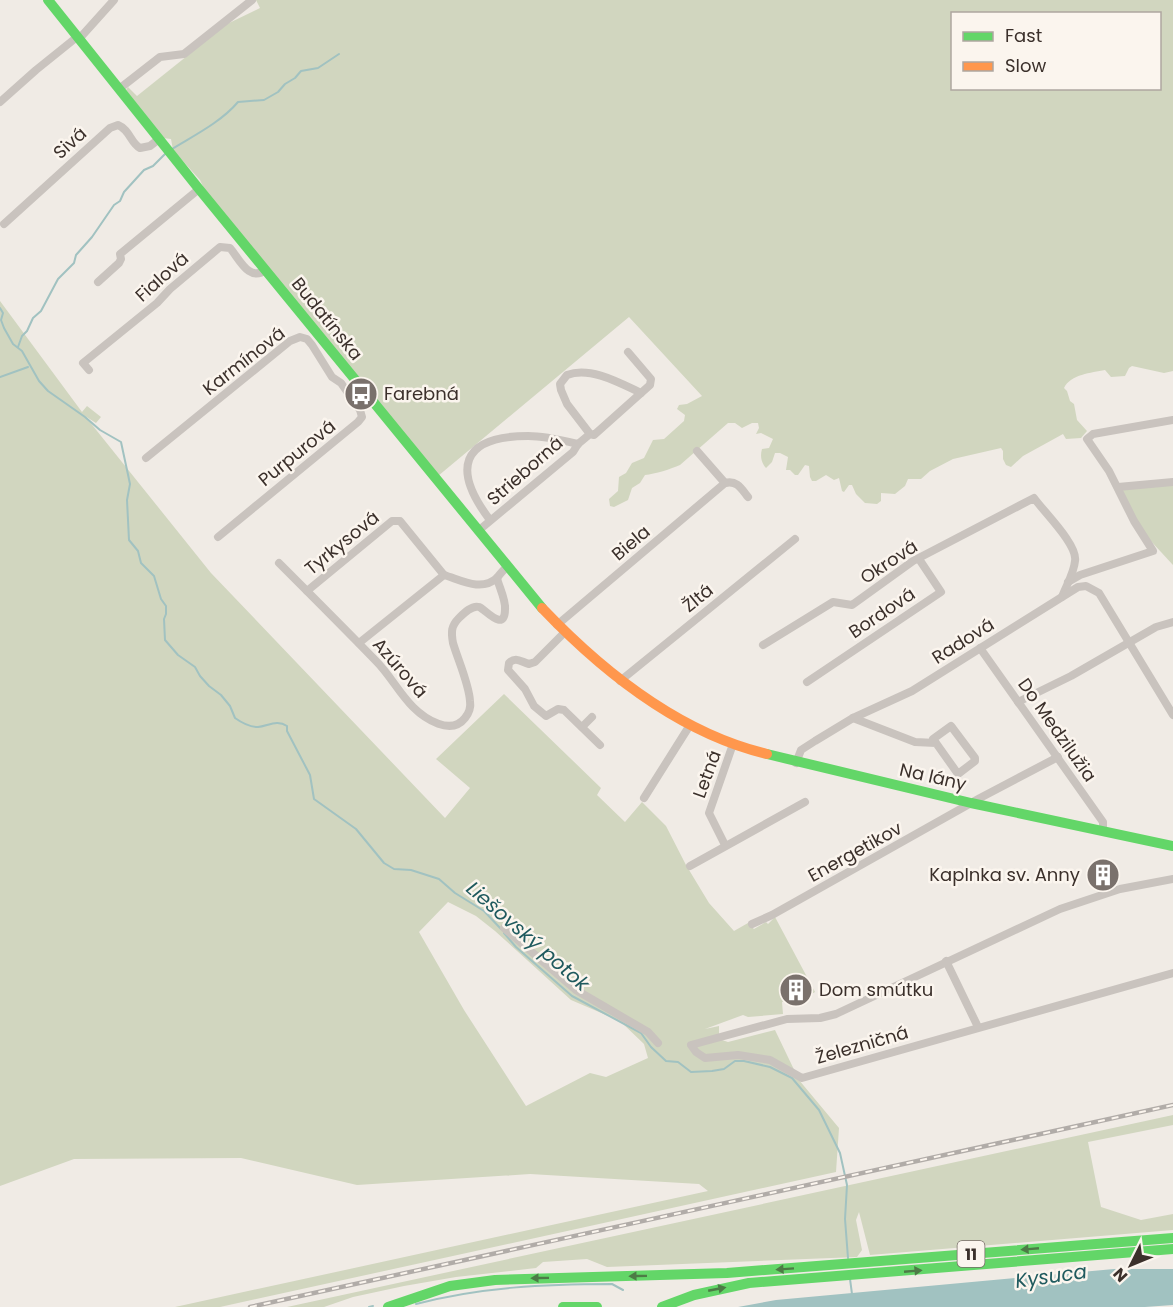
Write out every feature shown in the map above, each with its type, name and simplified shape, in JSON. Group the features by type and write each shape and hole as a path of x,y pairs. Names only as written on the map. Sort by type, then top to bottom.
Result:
{"main road":[{"name":"Budatínska","path":"48,0 507,567 561,629"},
{"name":"Na lány","path":"561,629 620,681 690,725 733,744 796,763 1173,846"},
{"name":"11","path":"388,1307 450,1286 518,1279 727,1274 1173,1238"},
{"name":"11","path":"662,1307 686,1296 749,1284 1173,1249"},
{"path":"563,1307 597,1307"}],"street":[{"path":"0,102 114,0"},
{"path":"119,89 160,57 184,54 252,0"},
{"name":"Sivá","path":"4,224 110,128 118,125 125,128 140,148 150,146 159,139"},
{"path":"98,282 119,263 121,259 117,251 199,189"},
{"name":"Fialová","path":"89,370 83,363 158,303 170,289 220,247 230,248 255,275 266,270"},
{"name":"Karmínová","path":"146,458 290,340 300,337 307,339 332,377 341,383"},
{"path":"628,352 651,379 650,385 641,393"},
{"name":"Strieborná","path":"478,531 573,452 578,444 590,434 594,435 634,402 641,393 599,376 578,373 567,375 560,384 564,398 590,434"},
{"path":"341,383 351,375"},
{"name":"Purpurová","path":"219,537 362,417 360,410 341,383"},
{"path":"1062,597 1067,583 1080,575 1153,551 1134,521 1109,471 1087,440 1093,434 1173,420"},
{"name":"Strieborná","path":"490,520 474,496 466,470 470,456 489,441 526,436 578,444"},
{"path":"697,451 725,483 737,484 748,497"},
{"path":"1118,487 1173,482"},
{"name":"Biela","path":"582,726 567,711 561,709 549,715 543,715 508,670 508,663 512,660 535,662 561,629 725,483"},
{"name":"Okrová","path":"763,645 833,602 852,605 913,561 1034,498 1058,526 1076,556 1067,583"},
{"name":"Tyrkysová","path":"307,591 396,520 400,521 444,575"},
{"name":"Žltá","path":"620,681 795,539"},
{"name":"Bordová","path":"807,682 941,592 919,559"},
{"name":"Tyrkysová","path":"279,563 358,643"},
{"path":"358,643 444,575 483,585 497,578 507,567"},
{"name":"Azúrová","path":"358,643 388,673 414,708 436,723 457,724 467,715 470,703 453,643 452,630 463,614 473,607 481,607 494,619 499,620 503,617 506,607 497,578"},
{"name":"Radová","path":"796,763 801,750 853,718 912,691 1078,587 1086,585 1099,593 1128,643"},
{"path":"1018,702 1071,676 1156,627 1173,622"},
{"path":"1128,643 1169,701 1173,715"},
{"name":"Do Medzilužia","path":"980,648 1103,822 1103,831"},
{"path":"592,717 582,726 600,745"},
{"path":"853,718 915,742 936,743"},
{"path":"644,798 690,725"},
{"path":"951,726 975,761 958,774 936,743 933,739 951,726"},
{"name":"Letná","path":"726,845 709,813 733,744"},
{"name":"Energetikov","path":"752,924 1058,757"},
{"path":"690,866 805,802"},
{"path":"978,1027 946,961 1060,909 1120,889 1173,879"},
{"path":"504,928 576,990 648,1032 658,1043"},
{"name":"Železničná","path":"946,961 836,1014 820,1018 787,1019 691,1045 705,1058 738,1055 770,1060 802,1078 1173,973"}],"green space":[{"path":"256,0 1173,0 1173,371 1164,373 1132,366 1125,376 1111,377 1105,370 1076,377 1064,388 1070,401 1074,404 1077,420 1087,431 1081,438 1066,439 1063,434 1023,456 1011,467 1006,465 1001,448 953,459 930,471 921,479 908,479 905,486 895,494 881,493 881,501 877,504 865,503 856,494 852,485 849,485 844,492 842,491 839,478 834,480 826,475 812,481 809,466 805,465 798,475 795,475 790,470 786,470 788,457 780,453 775,453 772,462 766,468 761,459 762,449 769,448 773,439 761,433 756,434 759,428 758,423 742,428 735,423 728,423 680,465 645,475 640,483 632,488 628,500 614,507 610,506 609,499 618,491 619,477 626,473 632,463 644,458 653,440 664,439 684,421 685,415 677,409 679,405 687,404 702,396 629,317 432,481 216,214 200,180 173,150 171,139 163,138 126,90 128,87 137,96 227,24 260,8"},
{"path":"0,301 82,412 87,406 101,417 96,423 85,416 211,573 445,818 470,788 436,759 504,694 601,788 597,795 625,822 642,802 666,826 709,903 734,931 748,923 754,929 766,922 768,924 775,917 815,992 808,996 800,981 794,979 793,982 785,984 792,998 782,1002 783,1014 748,1017 743,1015 705,1029 719,1026 719,1039 728,1042 775,1030 799,1080 839,1128 836,1172 220,1307 175,1307 708,1191 699,1184 530,1174 357,1185 241,1158 74,1159 0,1186","holes":["448,902 476,916 571,1000 620,1021 644,1044 648,1058 606,1077 590,1073 526,1106 464,1010 419,932"]},
{"path":"1173,481 1173,565 1137,526 1113,484"},
{"path":"1173,1115 1173,1125 1088,1142 1101,1207 1141,1220 1173,1214 1173,1230 870,1255 859,1212 856,1220 862,1250 857,1257 607,1267 587,1259 543,1262 536,1268 456,1277 404,1286 353,1297 324,1307 287,1307"}],"water":[{"name":"Kysuca","path":"1114,1269 1173,1269 1173,1305 1145,1307 738,1307 776,1300"}],"waterway":[{"path":"172,149 216,122 238,102 264,100 278,92 301,71 318,68 339,54"},
{"path":"18,347 22,336 33,318 41,311 58,279 74,263 76,255 92,237 114,205 120,201 124,192 144,170 153,166 165,154"},
{"name":"Liešovský potok","path":"0,308 3,313 1,320 13,344 22,351 39,381 48,391 100,430 121,442 130,484 127,500 129,540 138,551 141,563 154,576 161,599 166,606 165,640 178,655 195,667 209,686 221,695 230,706 235,718 255,727 276,723 287,726 287,731 310,775 314,799 356,829 384,863 394,869 411,870 439,879 455,893 484,911 501,929"},
{"path":"0,377 28,367"},
{"name":"Liešovský potok","path":"504,933 516,947 572,996 641,1033 651,1047 666,1061 678,1062 691,1072 724,1069 735,1061 744,1061 770,1067 792,1078 819,1110 840,1153 847,1185 845,1219 848,1258"},
{"name":"Liešovský potok","path":"850,1279 852,1294"},
{"path":"416,1304 489,1290 538,1286 612,1284 623,1290"},
{"path":"369,1307 373,1306"}],"railway":[{"path":"250,1307 1173,1105"}],"traffic: fast":[{"path":"48,0 199,189 542,608"},
{"path":"767,754 971,803 1173,846"},
{"path":"388,1307 450,1286 495,1280 727,1273 1173,1238"},
{"path":"662,1307 694,1295 749,1283 1173,1249"},
{"path":"563,1307 597,1307"}],"traffic: slow":[{"path":"542,608 591,655 644,697 703,731 767,754"}],"place":[{"name":"Farebná","path":"361,394"},
{"name":"Kaplnka sv. Anny","path":"1103,875"},
{"name":"Dom smútku","path":"796,990"}]}
